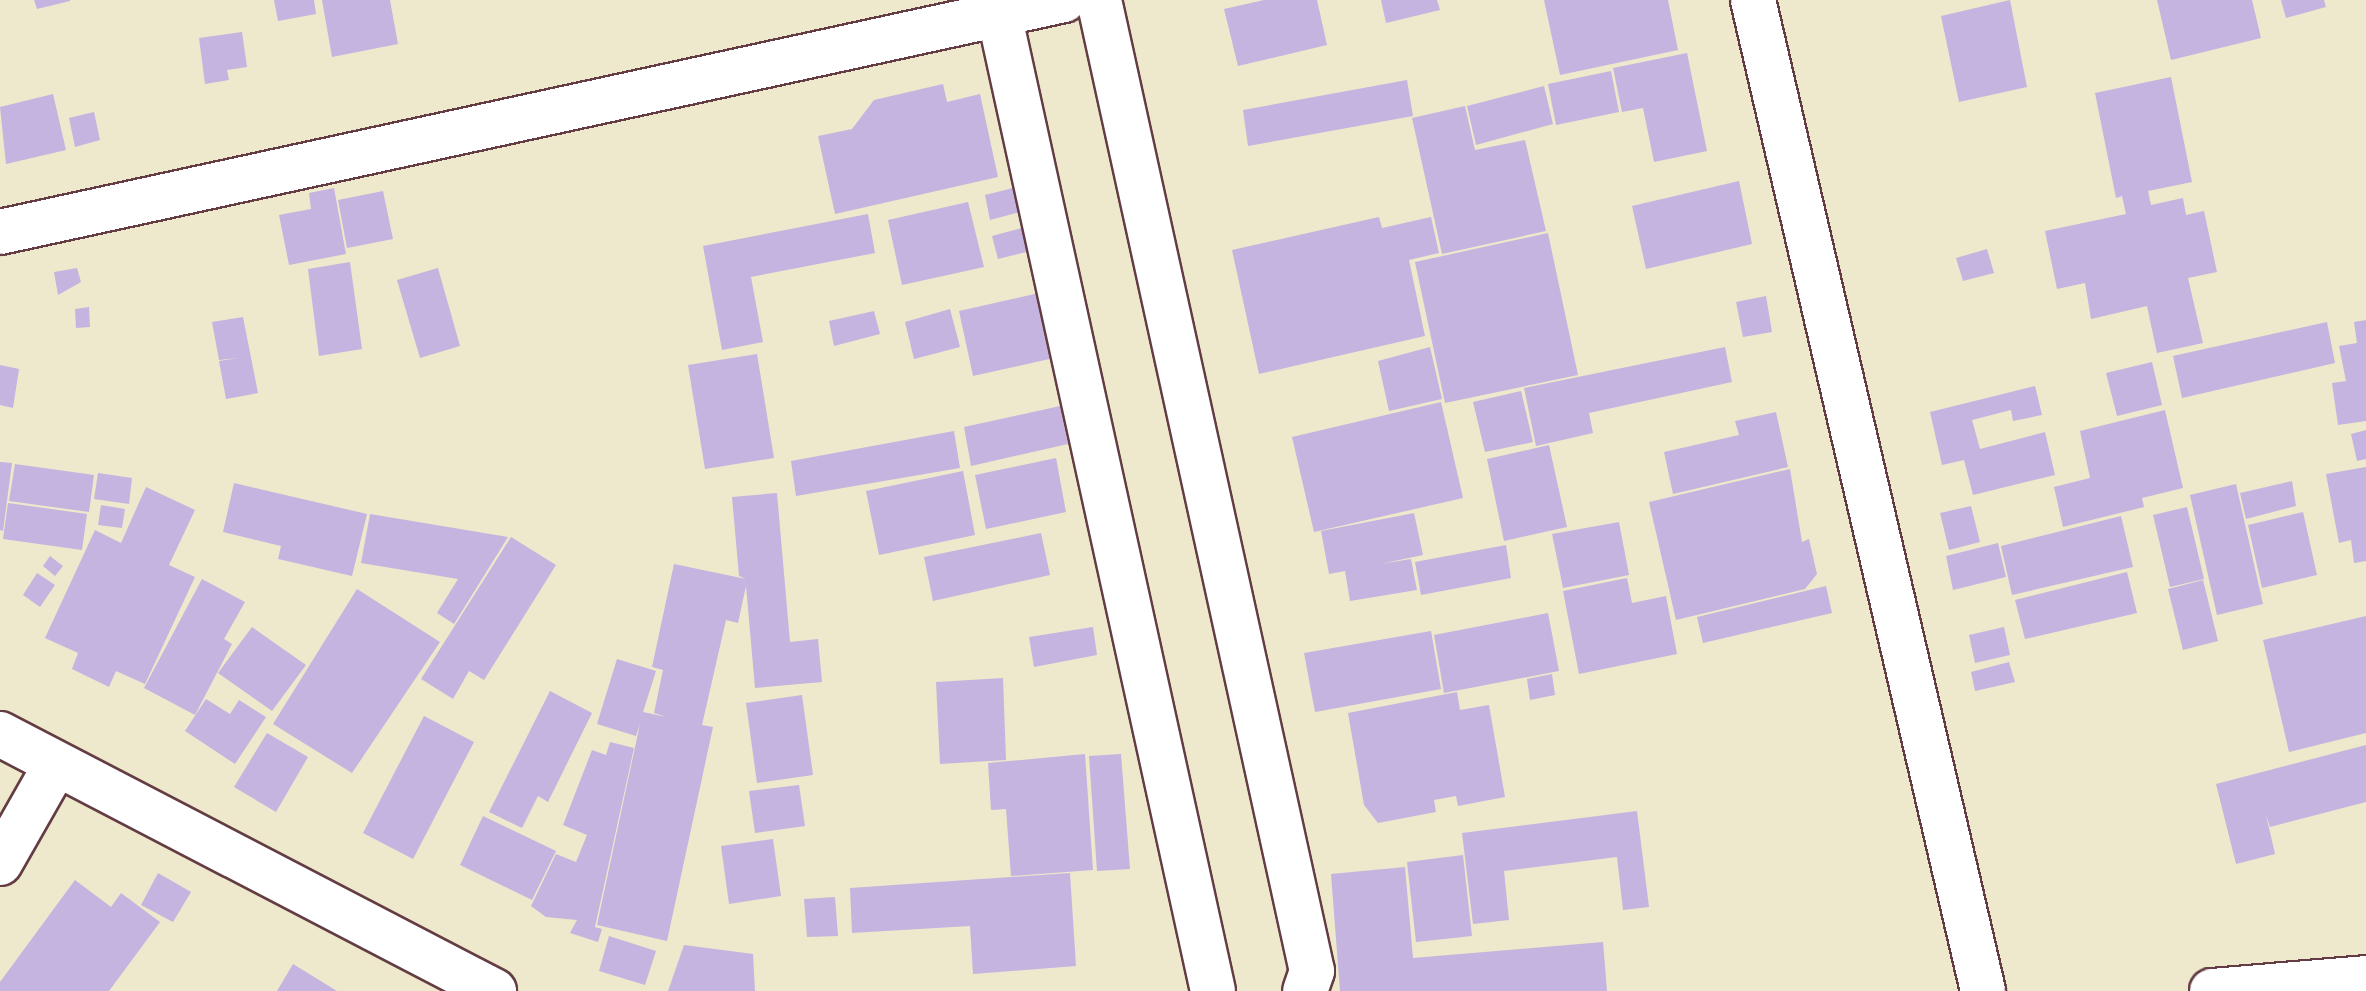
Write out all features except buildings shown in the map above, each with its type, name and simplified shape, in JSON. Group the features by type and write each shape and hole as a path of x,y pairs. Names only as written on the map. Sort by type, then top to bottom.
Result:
{"street":[{"path":"0,232 998,7 1064,0"},
{"path":"1099,0 1312,971 1305,991"},
{"path":"1753,0 1983,991"},
{"path":"998,7 1213,991"},
{"path":"0,734 55,766 494,991"},
{"path":"0,863 55,766"},
{"path":"2212,991 2366,978"}]}
